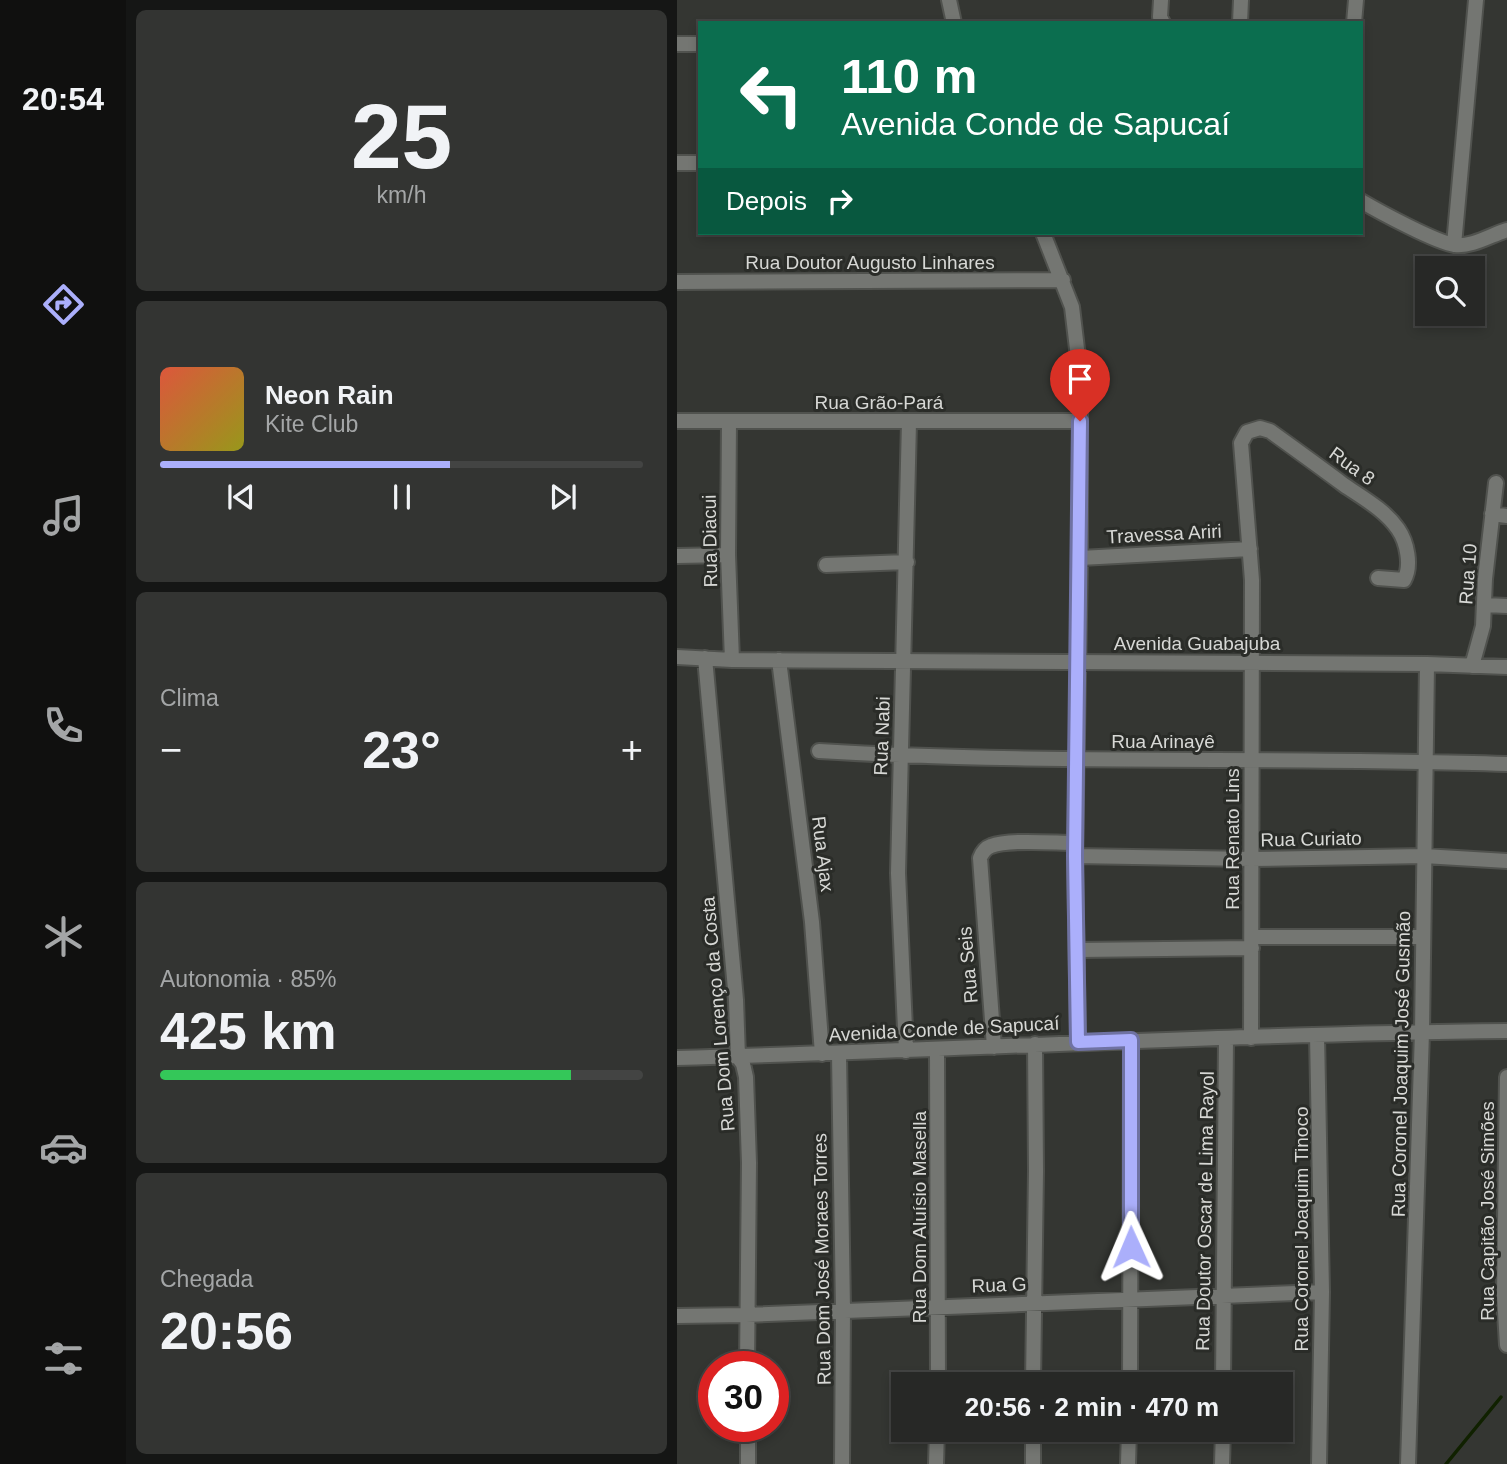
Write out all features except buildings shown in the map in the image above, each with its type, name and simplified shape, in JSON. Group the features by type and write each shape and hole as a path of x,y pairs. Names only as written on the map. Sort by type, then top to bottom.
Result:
{"street":[{"path":"949,0 954,21"},
{"path":"1161,0 1162,21"},
{"path":"1239,21 1241,0"},
{"path":"1354,21 1356,0"},
{"path":"1455,245 1476,0"},
{"path":"677,44 698,44"},
{"path":"677,163 698,163"},
{"path":"1363,202 1455,245 1477,241 1507,230"},
{"path":"1044,235 1073,307 1078,339 1080,558 1075,850 1078,1042"},
{"name":"Rua Doutor Augusto Linhares","path":"677,282 1063,280"},
{"name":"Rua Grão-Pará","path":"677,421 1080,421"},
{"name":"Rua Diacui","path":"729,421 728,555 732,660"},
{"name":"Rua Nabi","path":"906,1051 898,873 909,422"},
{"name":"Rua 8","path":"1244,472 1242,438 1251,429 1260,428 1270,431 1378,509 1404,539 1408,562 1404,580 1378,578"},
{"name":"Rua Renato Lins","path":"1244,472 1252,580 1251,1038"},
{"name":"Rua 10","path":"1472,666 1481,637 1485,579 1499,515 1496,483"},
{"name":"Travessa Ariri","path":"1080,558 1250,549"},
{"path":"677,556 728,555"},
{"path":"826,565 907,562"},
{"path":"1485,605 1507,606"},
{"name":"Avenida Guabajuba","path":"677,657 732,660 1427,664 1507,667"},
{"name":"Rua Dom Lorenço da Costa","path":"705,658 736,1000 738,1057 746,1077 749,1163 747,1351"},
{"name":"Rua Ajax","path":"779,660 812,922 822,1054"},
{"name":"Rua Coronel Joaquim José Gusmão","path":"1408,1464 1422,1032 1427,664"},
{"name":"Rua Arinayê","path":"819,751 1077,761 1252,759 1507,764"},
{"name":"Rua Curiato","path":"980,880 980,858 984,850 990,846 1004,844 1251,859 1424,856 1507,861"},
{"name":"Rua Seis","path":"980,880 994,1047"},
{"path":"1078,950 1423,937"},
{"name":"Avenida Conde de Sapucaí","path":"677,1058 937,1051 1131,1040 1507,1031"},
{"name":"Rua Coronel Joaquim Tinoco","path":"1317,1035 1322,1292 1319,1464"},
{"name":"Rua Doutor Oscar de Lima Rayol","path":"1223,1372 1226,1039"},
{"path":"1130,1372 1131,1040"},
{"path":"1033,1372 1035,1044"},
{"name":"Rua Dom Aluísio Masella","path":"937,1051 938,1372"},
{"name":"Rua Dom José Moraes Torres","path":"839,1054 843,1310 841,1464"},
{"name":"Rua Capitão José Simões","path":"1507,1077 1504,1295 1507,1345"},
{"name":"Rua G","path":"677,1316 1322,1292"},
{"path":"748,1442 748,1464"},
{"path":"936,1464 937,1442"},
{"path":"1033,1442 1033,1464"},
{"path":"1129,1442 1129,1464"},
{"path":"1222,1464 1223,1442"}],"waterway":[{"path":"1446,1464 1501,1397"}],"route":[{"path":"1080,421 1075,856 1078,1042 1131,1040 1131,1247"}]}
